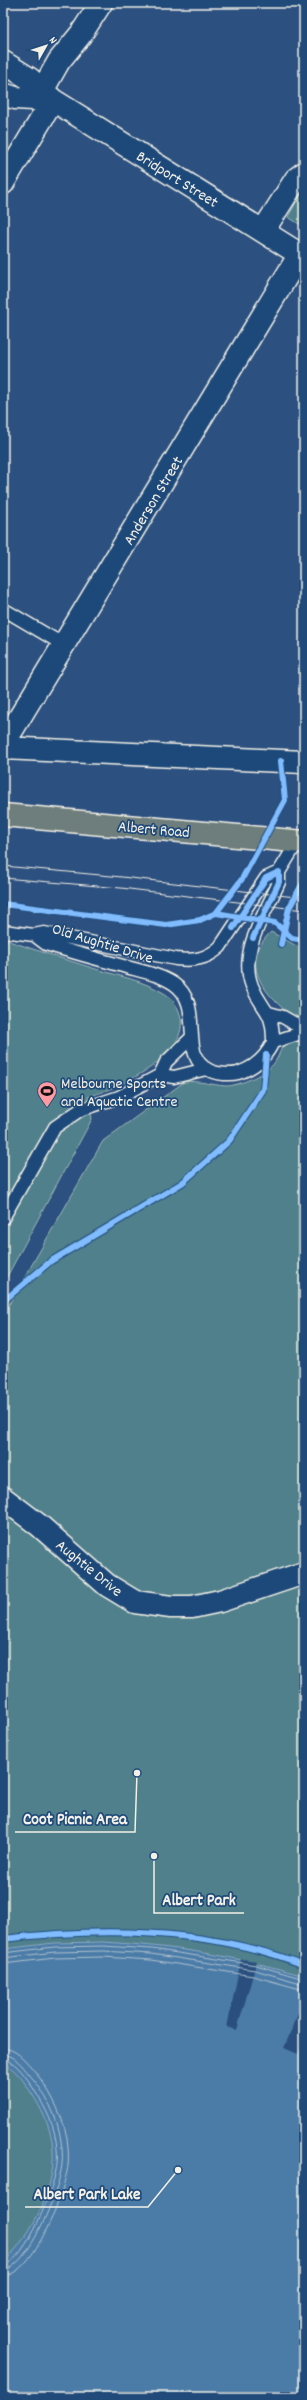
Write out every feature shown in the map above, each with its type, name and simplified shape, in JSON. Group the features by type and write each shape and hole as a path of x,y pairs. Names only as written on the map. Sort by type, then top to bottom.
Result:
{"main road":[{"name":"Albert Road","path":"3,815 301,841"}],"street":[{"path":"3,183 59,61 81,34 100,3"},
{"name":"Bridport Street","path":"3,62 24,74 44,96 302,256"},
{"path":"3,94 15,98 44,96"},
{"path":"262,231 296,179 304,173"},
{"name":"Anderson Street","path":"3,746 302,256"},
{"path":"3,746 304,762"},
{"name":"Aughtie Drive","path":"3,1498 36,1522 107,1585 135,1602 171,1607 192,1607 220,1601 304,1573"}],"lane":[{"path":"3,609 64,645"},
{"name":"Old Aughtie Drive","path":"34,935 44,934 190,960 211,955 220,947 266,878 279,872 301,841"},
{"name":"Old Aughtie Drive","path":"273,1042 273,1022 252,985 248,962 253,938 279,882 279,872"},
{"path":"3,931 34,935"},
{"name":"Old Aughtie Drive","path":"34,935 46,944 152,974 171,982 184,994 190,1006 193,1051 198,1061 206,1069"},
{"path":"269,1013 283,1017 304,1030"},
{"path":"160,1075 174,1077 206,1069 222,1074 234,1074 245,1070 266,1055 273,1042 304,1030"},
{"path":"3,1218 55,1127 80,1110 120,1097 160,1075 166,1062 191,1038"}],"green space":[{"path":"304,188 304,227 288,217"},
{"path":"271,932 304,950 304,2397 3,2397 3,1315 103,1141 184,1082 226,1086 238,1084 260,1074 275,1062 283,1045 292,1016 272,998 264,988 256,966 256,955 261,944"},
{"name":"Melbourne Sports and Aquatic Centre","path":"3,939 131,979 155,988 166,994 172,1000 179,1010 181,1018 180,1033 173,1046 162,1058 148,1069 132,1078 88,1097 92,1119 3,1284"}],"water":[{"path":"103,1942 154,1946 205,1953 254,1963 304,1976 304,2397 3,2397 3,2263 14,2251 34,2223 52,2174 53,2157 51,2135 47,2122 35,2099 23,2080 16,2072 3,2062 3,1949 54,1943"}],"pier":[{"path":"241,1959 257,1961 237,2030 227,2027"},
{"path":"304,1999 304,2040 298,2054 284,2048"}],"tram line":[{"path":"3,866 122,877 304,898"},
{"path":"3,878 121,888 304,910"}],"cycle path":[{"path":"216,913 242,879 285,800 281,761"},
{"path":"233,928 266,878 279,872 279,882 253,938"},
{"path":"281,944 289,908 304,881"},
{"path":"3,904 166,925 200,920 216,913 275,923 292,938 304,940"},
{"path":"3,1305 7,1298 51,1261 182,1183 229,1141 263,1090 266,1055"},
{"path":"3,1939 40,1935 117,1932 193,1937 268,1953 304,1965"}],"place":[{"name":"Melbourne Sports and Aquatic Centre","path":"47,1108"},
{"name":"Coot Picnic Area","path":"137,1773"},
{"name":"Albert Park","path":"154,1856"},
{"name":"Albert Park Lake","path":"178,2170"}]}
